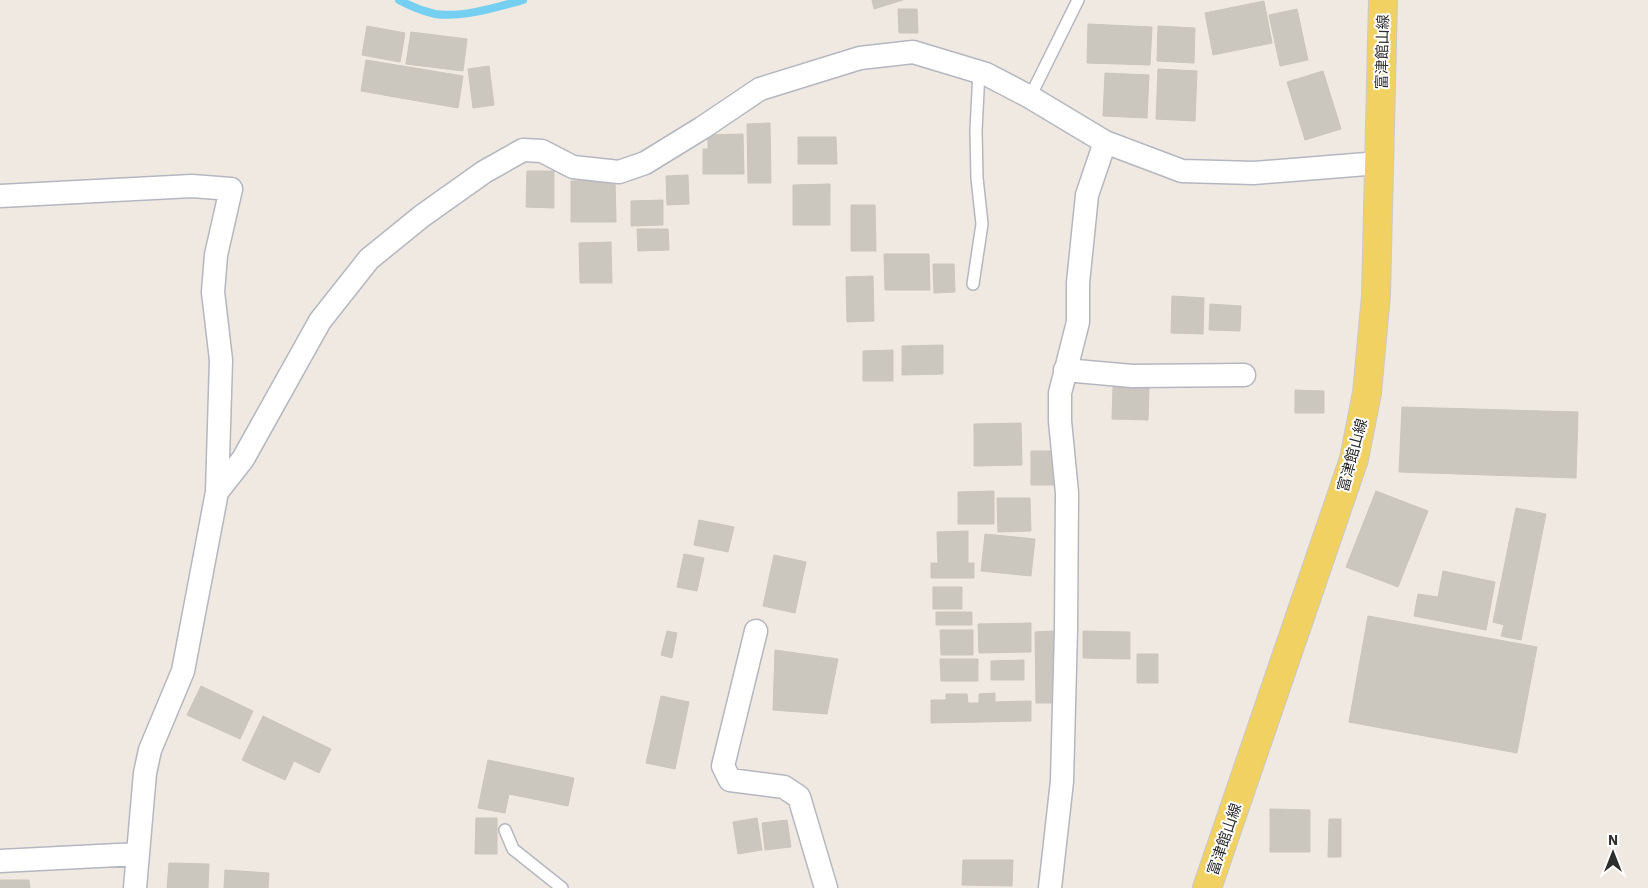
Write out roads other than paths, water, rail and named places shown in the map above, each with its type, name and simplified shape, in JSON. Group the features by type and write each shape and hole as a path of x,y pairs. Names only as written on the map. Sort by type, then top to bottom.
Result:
{"main road":[{"name":"富津館山線","path":"1207,888 1354,459 1367,393 1376,295 1383,0"}],"street":[{"path":"217,492 243,460 320,321 369,259 422,216 484,172 523,150 542,151 572,167 618,172 644,163 702,128 760,89 860,58 913,52 979,72 1030,97 1105,142 1182,171 1254,173 1379,163"},
{"path":"1050,888 1062,781 1066,630 1067,493 1060,421 1060,393 1078,322 1078,283 1087,195 1105,142"},
{"path":"0,196 192,186 231,190 216,255 213,292 221,360 217,492 183,670 150,750 145,773 135,888"},
{"path":"1065,370 1132,376 1244,375"},
{"path":"756,631 723,766 730,780 784,787 799,797 826,888"},
{"path":"0,861 138,854"}],"lane":[{"path":"1030,97 1078,0"},
{"path":"973,284 982,224 976,178 979,72"},
{"path":"505,830 513,849 562,888"}],"waterway":[{"path":"399,0 425,11 445,15 479,11 523,0"}]}
